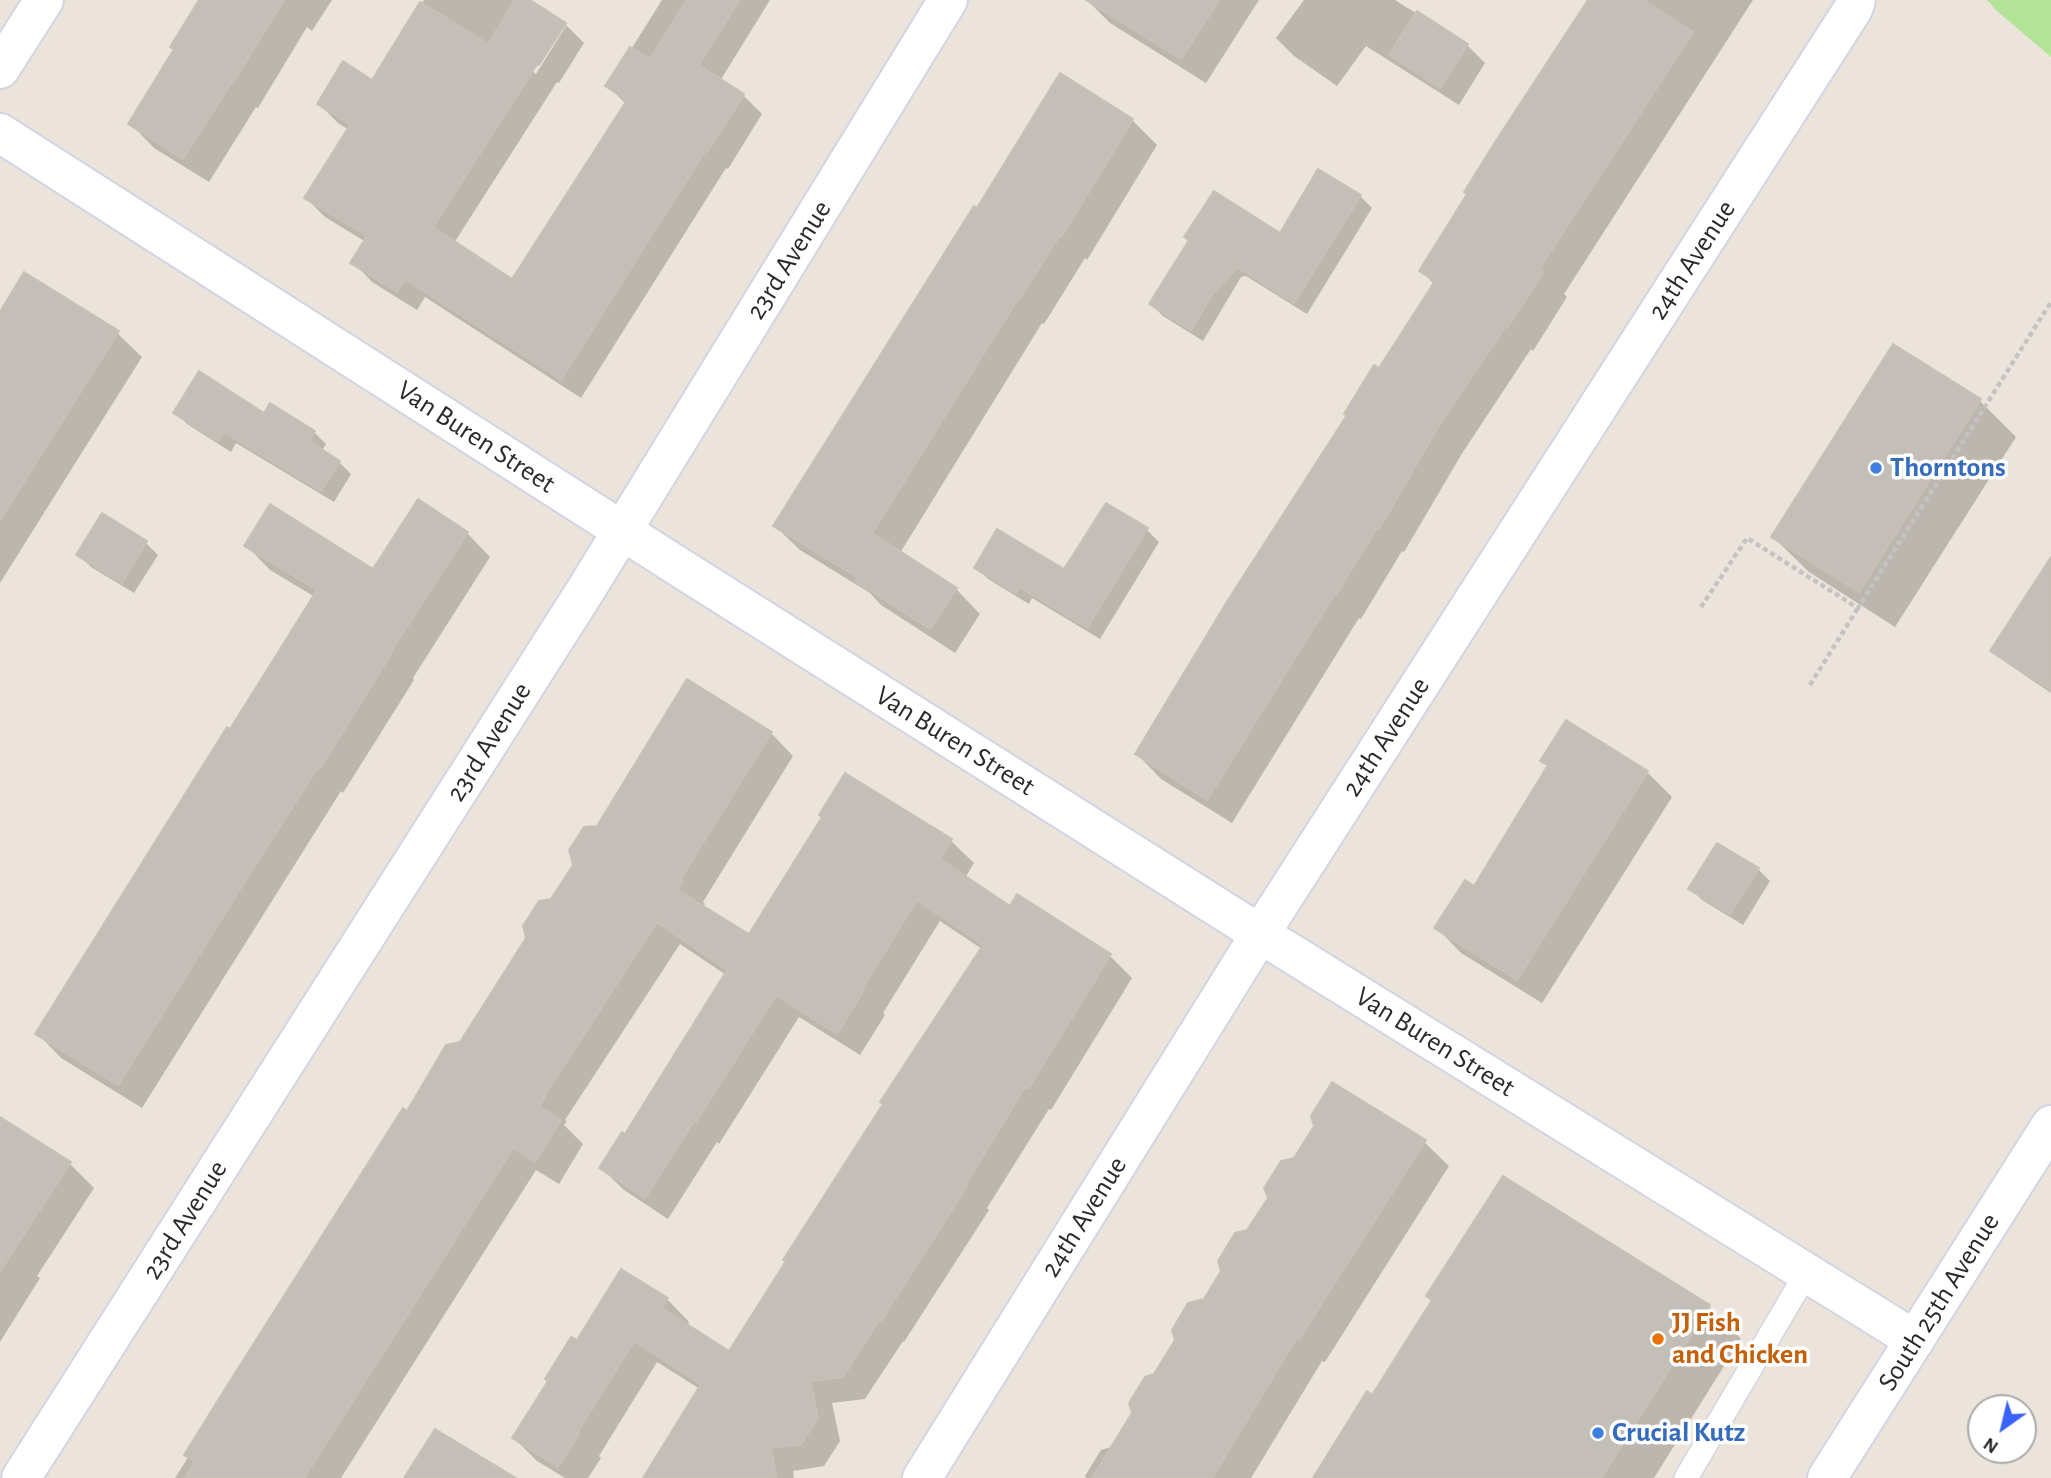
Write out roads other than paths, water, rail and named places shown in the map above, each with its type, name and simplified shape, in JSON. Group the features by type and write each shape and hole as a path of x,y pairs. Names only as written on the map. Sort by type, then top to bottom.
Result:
{"street":[{"path":"0,69 44,0"},
{"name":"23rd Avenue","path":"21,1478 622,531 948,0"},
{"name":"24th Avenue","path":"922,1478 1260,934 1853,9 1856,0"},
{"name":"Van Buren Street","path":"0,133 622,531 1260,934 1914,1340"},
{"name":"South 25th Avenue","path":"1827,1478 2051,1125"}],"lane":[{"path":"1686,1478 1807,1272"}],"place":[{"name":"Thorntons","path":"1876,468"},
{"name":"JJ Fish and Chicken","path":"1658,1339"},
{"name":"Crucial Kutz","path":"1598,1433"}]}
